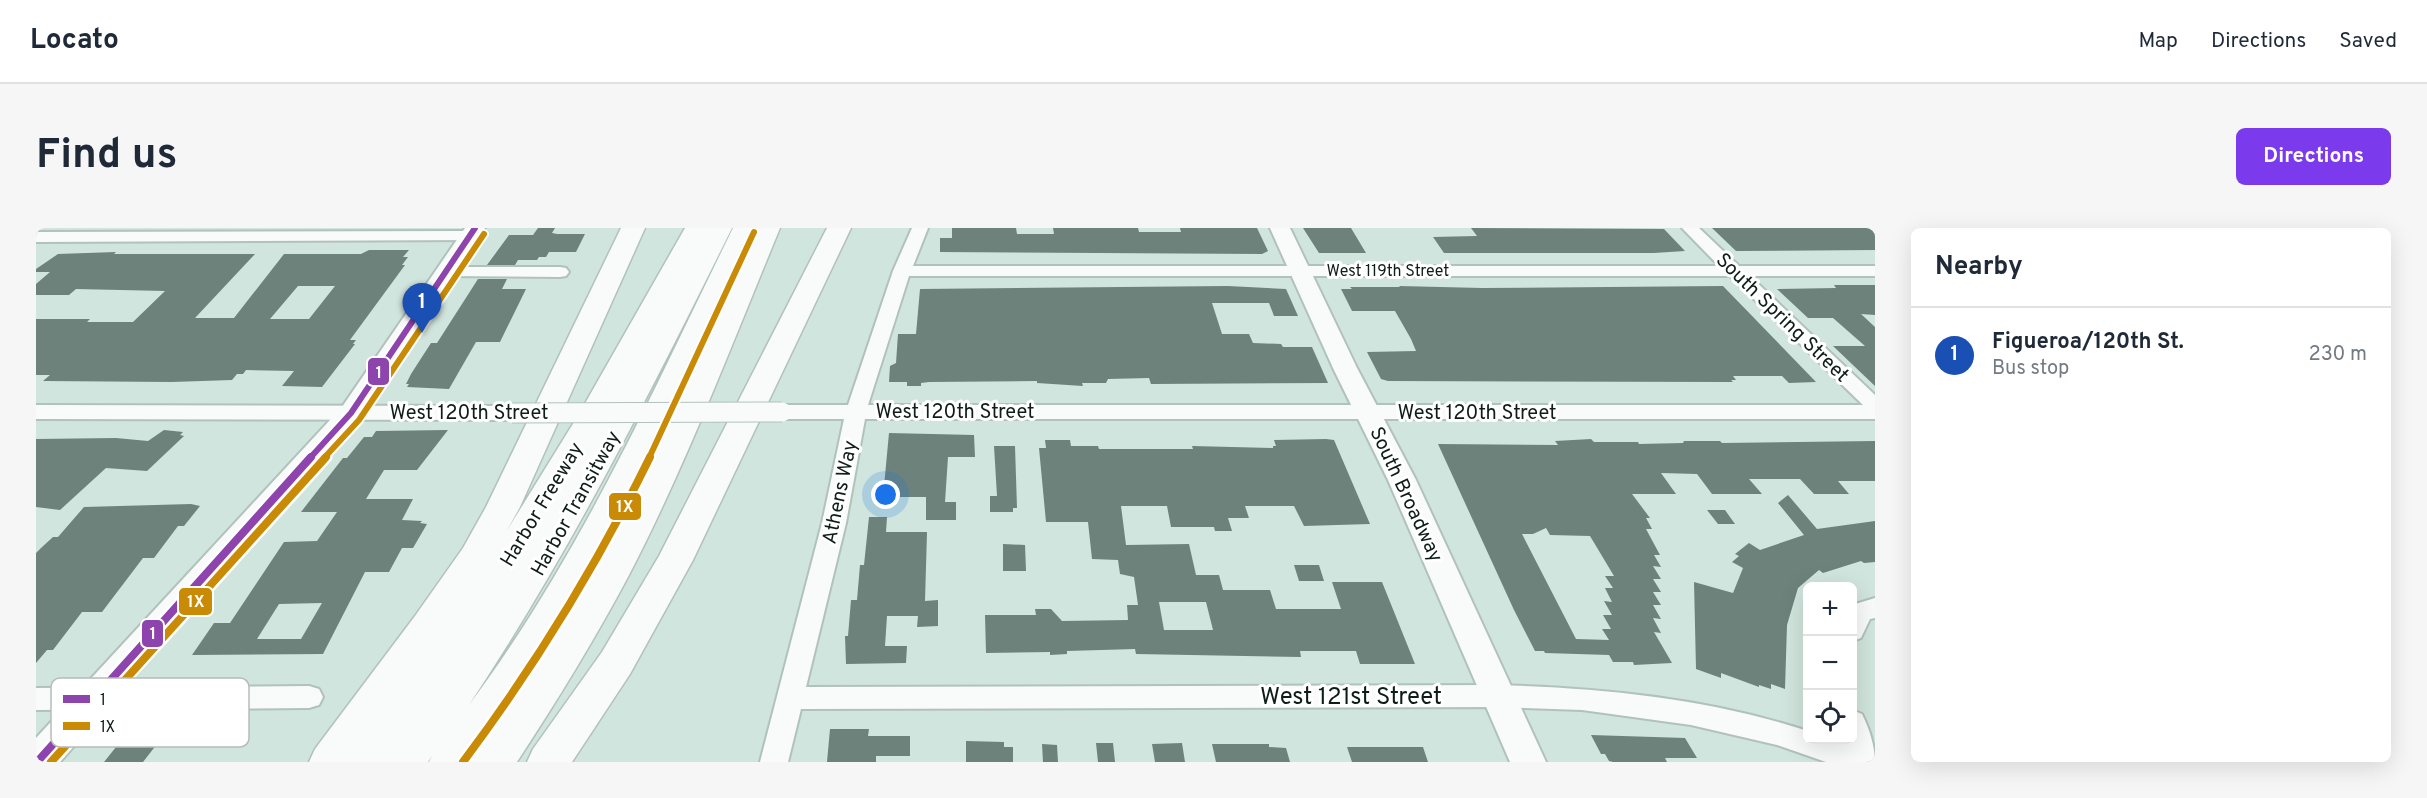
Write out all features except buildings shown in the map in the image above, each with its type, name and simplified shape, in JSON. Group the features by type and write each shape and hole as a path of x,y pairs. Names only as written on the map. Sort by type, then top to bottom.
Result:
{"highway":[{"path":"600,299 627,228"},
{"path":"330,762 428,627 480,547 519,475 633,228"},
{"path":"611,384 682,228"},
{"name":"Harbor Freeway","path":"358,762 447,650 493,584 536,516 697,228"},
{"name":"Harbor Transitway","path":"403,762 488,649 552,547 594,474 720,228"},
{"name":"Harbor Transitway","path":"450,762 476,728 546,621 601,530 745,228"},
{"path":"493,762 530,710 611,573 645,506 768,228"},
{"path":"721,336 764,279 789,228"},
{"path":"549,762 616,663 675,560 839,228"}],"main road":[{"name":"South Broadway","path":"1280,228 1424,529 1528,762"},
{"path":"111,678 351,412 473,232"},
{"path":"37,762 51,746"}],"street":[{"name":"Athens Way","path":"774,762 834,523 856,411 902,271 920,228"},
{"name":"South Spring Street","path":"1690,228 1875,406"},
{"path":"36,249 50,234 473,232"},
{"name":"West 119th Street","path":"902,271 1875,271"},
{"path":"446,272 560,272"},
{"name":"West 120th Street","path":"36,412 1875,412"},
{"path":"1857,620 1861,612 1875,608"},
{"name":"West 121st Street","path":"790,698 1498,696 1582,699 1691,713 1777,733 1863,762"},
{"path":"249,698 309,697"},
{"name":"West 121st Street","path":"1857,740 1863,762"}],"transit line":[{"name":"1","path":"113,678 351,413 475,228"},
{"name":"1X","path":"463,762 532,665 564,615 616,524 754,232"},
{"name":"1X","path":"127,678 359,420 484,234"},
{"name":"1","path":"37,762 51,746"},
{"name":"1X","path":"51,762 65,747"}],"place":[{"name":"Figueroa/120th St.","path":"422,333"}]}
